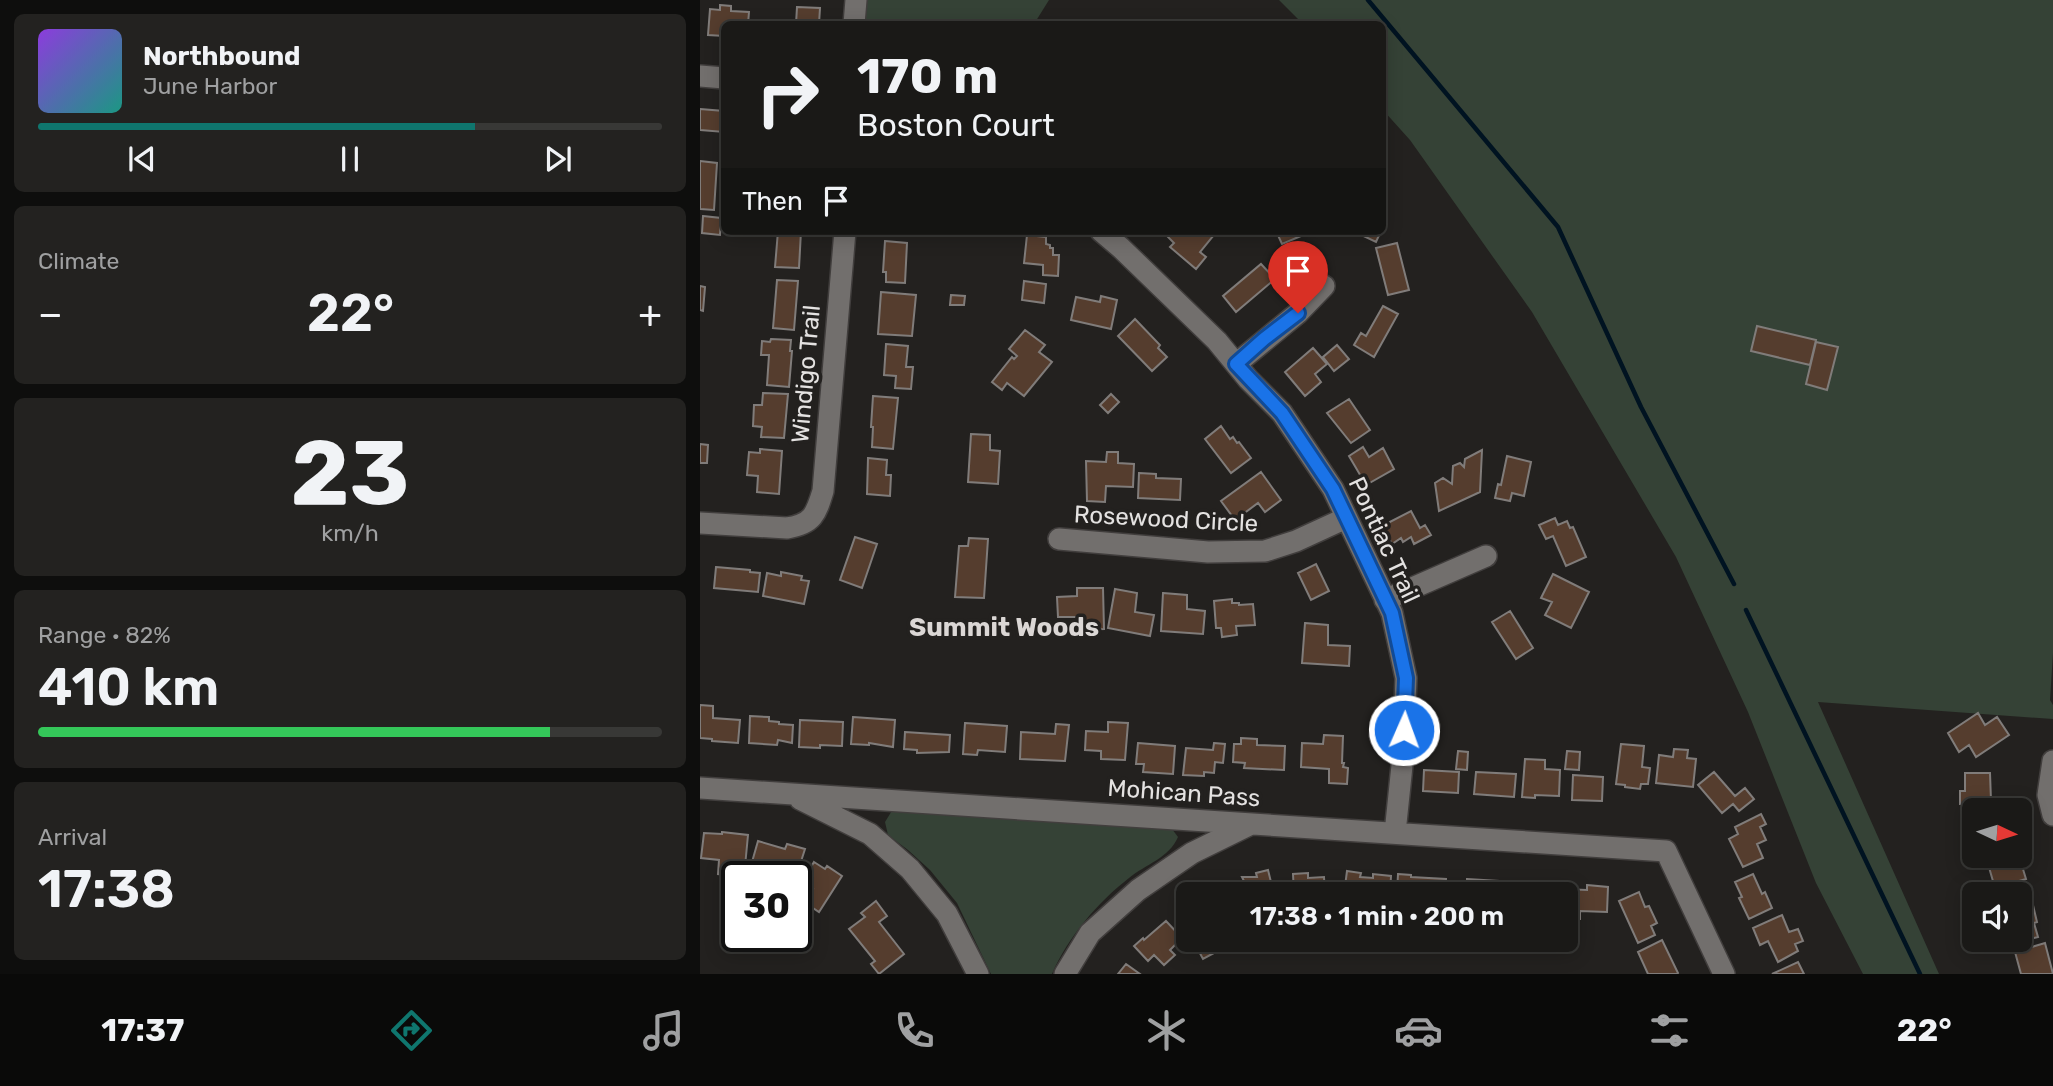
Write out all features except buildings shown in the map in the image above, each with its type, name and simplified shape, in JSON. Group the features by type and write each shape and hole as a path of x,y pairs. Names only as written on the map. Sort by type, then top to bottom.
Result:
{"street":[{"path":"854,21 856,0"},
{"path":"700,76 721,78"},
{"name":"Windigo Trail","path":"700,523 787,528 801,526 817,510 823,491 845,235"},
{"name":"Pontiac Trail","path":"1106,235 1217,341 1289,423 1333,489 1392,613 1406,678 1403,756 1395,833"},
{"path":"1236,364 1298,313 1324,286"},
{"name":"Rosewood Circle","path":"1059,540 1208,552 1265,551 1296,541 1346,518"},
{"path":"1385,600 1486,556"},
{"path":"2052,764 2048,795 2053,815"},
{"name":"Mohican Pass","path":"700,788 1665,851 1724,974"},
{"path":"788,794 870,834 911,869 947,914 978,974"},
{"path":"1065,974 1090,933 1138,890 1192,853 1251,824"}],"green space":[{"path":"864,0 1049,0 1036,21 862,21"},
{"path":"1279,0 2053,0 2053,653 2050,700 2053,705 2053,719 1818,702 1939,974 1863,974 1816,883 1748,712 1676,557 1532,312 1410,140 1386,113 1386,21 1300,21"},
{"path":"893,809 1172,829 1178,837 1163,856 1129,878 1095,909 1066,947 1052,974 991,974 957,903 930,870 888,835 885,822"}],"waterway":[{"path":"1368,0 1386,21"},
{"path":"1386,22 1558,227 1641,407 1734,584"},
{"path":"1746,610 1920,974"}],"district":[{"name":"Summit Woods","path":"1004,627"}],"route":[{"path":"1298,313 1236,364 1282,413 1333,489 1392,613 1406,678 1404,730"}]}
